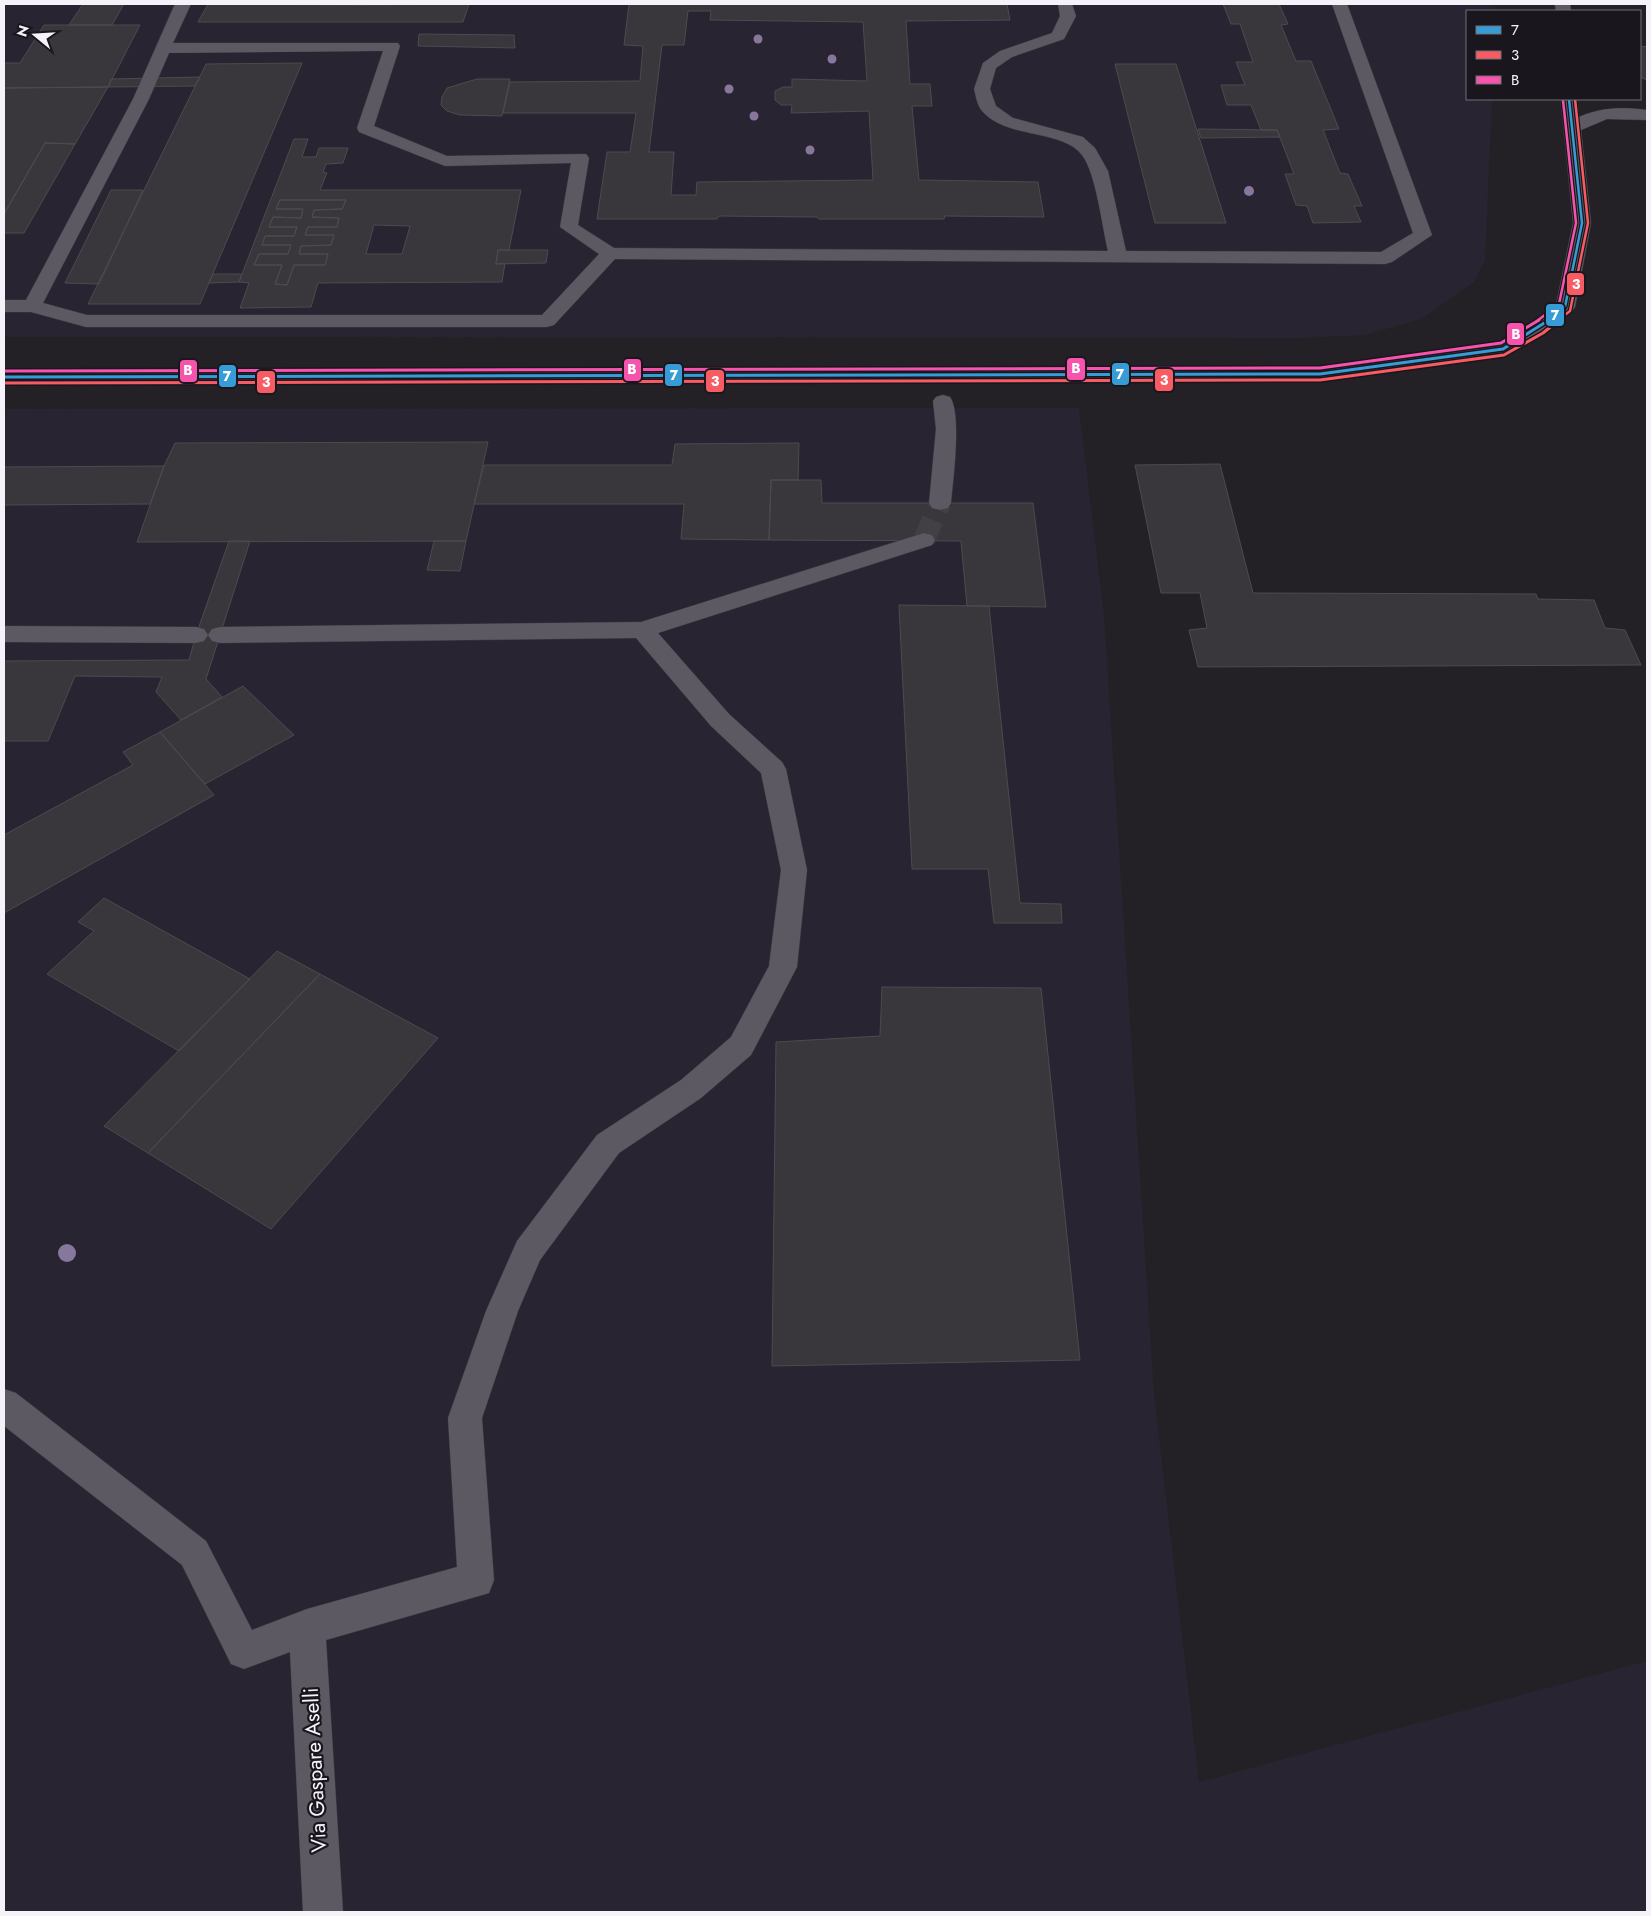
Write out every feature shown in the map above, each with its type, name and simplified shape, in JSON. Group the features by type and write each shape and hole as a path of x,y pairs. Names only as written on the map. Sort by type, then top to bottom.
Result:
{"main road":[{"path":"4,377 1320,374 1503,349 1539,328 1565,308 1582,223 1569,100"},
{"path":"1606,100 1647,115"},
{"path":"1571,129 1585,119 1601,113 1629,112 1647,115"}],"street":[{"path":"32,306 141,99 183,4"},
{"path":"1065,4 1068,16 1058,36 1006,54 989,66 982,89 988,108 1007,122 1077,140 1090,152 1099,171 1118,256"},
{"path":"163,48 392,46 365,128 445,161 580,158 569,227 610,253 1384,258 1423,235 1340,4"},
{"path":"4,306 32,306 86,321 547,321 610,253"},
{"path":"940,503 946,429 943,401"},
{"path":"220,635 642,630 924,540"},
{"path":"4,1405 194,1553 244,1651 308,1627 476,1580 465,1418 502,1311 528,1251 608,1144 690,1089 741,1046 783,967 794,870 773,768 720,720 642,630"},
{"path":"4,634 196,635"},
{"name":"Via Gaspare Aselli","path":"308,1627 323,1912"}],"shaded area":[{"path":"4,4 1495,4 1495,10 1466,10 1466,100 1492,100 1485,261 1474,282 1421,319 1365,335 1303,338 4,337"},
{"path":"1079,408 1104,615 1154,1394 1199,1782 1647,1661 1647,1912 4,1912 4,409"}],"building":[{"path":"83,4 124,4 112,25 69,25"},
{"path":"208,4 469,4 463,22 198,22"},
{"path":"629,4 1007,4 1010,20 906,21 910,84 930,84 932,106 912,106 919,180 1038,182 1044,217 945,216 944,219 819,219 817,217 719,216 717,219 597,219 607,152 630,152 636,113 503,113 510,82 640,81 643,46 624,45","holes":["688,11 711,11 710,20 863,22 867,81 792,79 792,87 783,87 775,91 775,100 781,105 792,105 791,113 869,111 873,180 697,182 696,195 671,195 674,152 649,152 662,45 684,45"]},
{"path":"1223,4 1279,4 1288,24 1281,25 1296,61 1311,61 1339,129 1323,130 1340,173 1348,174 1362,206 1354,206 1361,222 1313,223 1307,206 1296,205 1285,174 1294,174 1277,130 1261,130 1251,105 1227,105 1221,85 1245,85 1236,62 1253,62 1240,24 1231,24"},
{"path":"44,25 140,25 108,87 4,88 4,63 20,63"},
{"path":"419,34 514,35 515,48 418,46"},
{"path":"1641,46 1647,47 1647,80 1641,77"},
{"path":"302,63 200,304 88,304 206,64"},
{"path":"1115,64 1176,64 1226,223 1155,223"},
{"path":"200,77 195,86 108,87 111,79"},
{"path":"477,79 510,79 502,116 460,115 447,111 441,105 442,97 447,88"},
{"path":"108,87 75,144 45,143 4,214 4,88"},
{"path":"1198,129 1277,130 1280,137 1201,138"},
{"path":"294,139 308,139 302,157 316,157 319,148 348,148 343,163 326,164 323,172 327,173 320,190 521,190 509,250 498,250 496,264 505,263 502,282 318,283 311,307 240,308 249,283 239,282","holes":["280,200 346,200 342,209 314,210 312,217 339,218 337,227 308,227 305,235 334,235 331,245 301,246 299,254 328,254 325,265 294,265 287,285 275,284 282,265 254,265 259,254 288,254 291,245 262,245 265,236 294,236 297,227 269,227 273,217 301,218 303,209 276,209","374,225 410,226 402,254 366,254"]},
{"path":"45,143 75,144 24,233 4,233 4,214"},
{"path":"111,190 143,190 99,284 65,283"},
{"path":"280,200 346,200 342,209 314,210 312,217 339,218 337,227 308,227 305,235 334,235 331,245 301,246 299,254 328,254 325,265 294,265 287,285 275,284 282,265 254,265 259,254 288,254 291,245 262,245 265,236 294,236 297,227 269,227 273,217 301,218 303,209 276,209"},
{"path":"498,250 548,250 546,263 496,264"},
{"path":"213,274 242,274 239,282 209,283"},
{"path":"488,442 466,541 137,542 164,466 175,443"},
{"path":"799,443 798,480 771,480 769,540 681,539 684,504 474,504 484,465 672,465 675,444"},
{"path":"1220,464 1253,593 1536,594 1538,599 1594,600 1605,628 1625,630 1641,665 1198,667 1189,630 1207,628 1200,593 1161,593 1135,465"},
{"path":"164,466 150,504 4,505 4,467"},
{"path":"771,480 821,480 822,503 1033,503 1046,607 967,606 961,541 769,540"},
{"path":"229,541 250,541 206,679 222,697 181,720 156,692 162,677 75,676 48,741 4,741 4,661 189,660"},
{"path":"434,541 466,541 460,571 427,570"},
{"path":"899,605 989,606 1020,903 1061,904 1062,923 994,923 988,869 912,869"},
{"path":"243,686 294,735 205,784 160,732"},
{"path":"160,732 214,795 4,913 4,835 133,765 123,752"},
{"path":"104,898 250,979 179,1051 47,974 94,931 78,922"},
{"path":"277,951 320,974 148,1153 104,1126"},
{"path":"320,974 438,1038 271,1229 148,1153"},
{"path":"882,987 1041,988 1080,1360 772,1366 776,1042 880,1036"}],"tunnel":[{"path":"924,540 940,503"}],"transit line":[{"name":"B","path":"4,371 1320,368 1501,343 1535,323 1559,304 1576,223 1563,100"},
{"name":"7","path":"4,377 1320,374 1503,349 1539,328 1565,307 1582,223 1569,100"},
{"name":"3","path":"4,383 1320,380 1504,355 1543,333 1570,311 1588,223 1575,100"}]}
